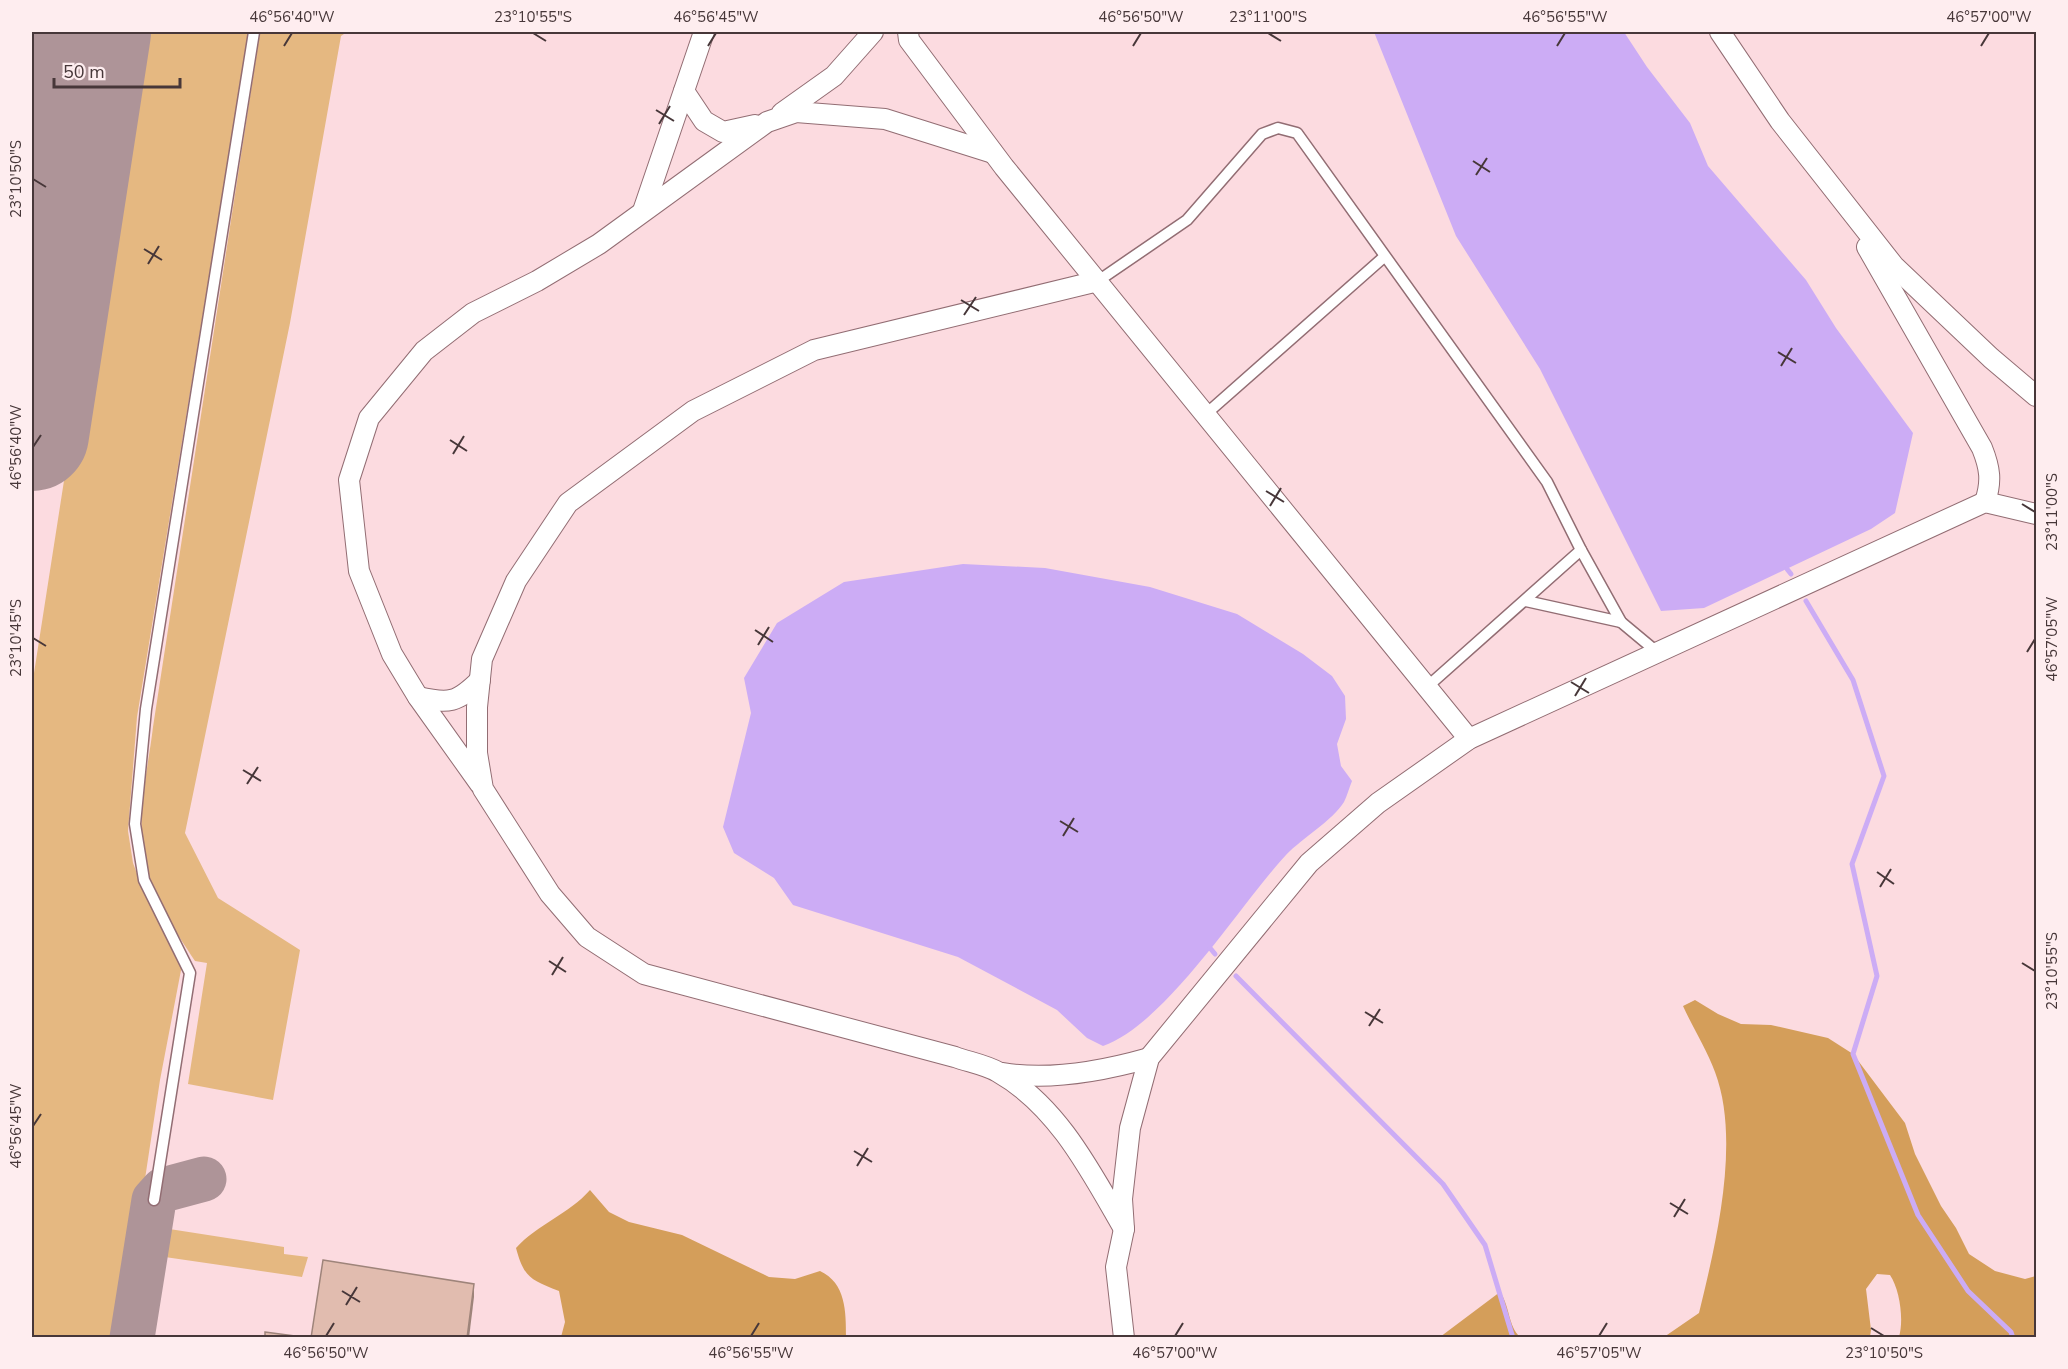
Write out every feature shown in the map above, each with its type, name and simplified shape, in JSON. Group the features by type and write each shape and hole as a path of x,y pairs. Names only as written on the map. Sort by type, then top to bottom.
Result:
{"street":[{"path":"643,211 704,32"},
{"path":"873,32 834,76 573,260 472,313 424,351 369,418 349,480 359,571 392,654 418,697 483,789 550,894 587,937 644,974 944,1054 997,1072 1029,1077 1115,1068 1149,1058"},
{"path":"908,32 909,40 993,153 1469,739"},
{"path":"1720,32 1780,121 1894,266 1990,358 2037,396"},
{"path":"684,91 704,121 723,132 767,122 796,112 885,119 993,153"},
{"path":"1839,197 1982,448 1990,469 1990,487 1985,502"},
{"path":"483,789 477,753 482,659 516,581 568,503 693,411 814,350 1098,281"},
{"path":"1124,1338 1116,1267 1124,1229 1122,1199 1130,1128 1149,1058 1309,863 1378,803 1469,739 1985,502 2037,514"},
{"path":"418,697 444,703 465,695 480,680"},
{"path":"997,1072 1030,1095 1077,1148 1124,1229"}],"lane":[{"path":"154,1200 190,973 144,880 135,824 147,709 254,32"},
{"path":"1098,281 1187,220 1262,134 1278,128 1297,133 1547,482 1621,622 1657,652"},
{"path":"1206,414 1384,256"},
{"path":"1427,687 1581,550"},
{"path":"1526,601 1621,622"}],"shaded area":[{"path":"134,32 249,32 137,717 128,831 133,863 143,890 182,965 160,1080 121,1337 32,1338 32,686"},
{"path":"260,32 347,32 341,36 290,323 185,833 218,898 300,950 273,1100 188,1084 207,963 195,961 159,901 148,875 141,829 143,794 153,727"},
{"path":"1374,32 1624,32 1647,67 1690,123 1708,166 1806,280 1836,328 1913,433 1895,513 1871,529 1704,608 1661,611 1540,369 1456,236"},
{"path":"32,98 39,112 32,170"},
{"path":"963,564 1045,568 1150,587 1237,614 1303,654 1332,676 1345,696 1346,719 1337,744 1341,766 1352,781 1344,802 1332,816 1286,855 1200,961 1152,1014 1127,1033 1103,1046 1087,1038 1057,1010 958,957 793,905 774,878 734,853 723,827 751,713 744,678 777,623 844,582"},
{"path":"1695,1000 1741,1024 1771,1025 1828,1038 1853,1054 1905,1123 1915,1154 1941,1206 1956,1228 1969,1254 1995,1271 2025,1279 2036,1276 2036,1337 1899,1337 1901,1314 1899,1297 1890,1275 1877,1274 1866,1289 1870,1337 1664,1337 1699,1313 1718,1224 1726,1160 1726,1129 1715,1072 1683,1006"},
{"path":"590,1190 609,1212 629,1222 682,1235 769,1277 795,1279 820,1271 829,1276 843,1299 846,1337 561,1337 565,1322 559,1291 530,1277 522,1266 516,1248 534,1232 573,1206"},
{"path":"163,1228 284,1247 284,1254 308,1257 302,1277 158,1256"},
{"path":"1500,1292 1513,1327 1520,1337 1440,1337"}],"building":[{"path":"323,1260 474,1284 467,1338 311,1338"},
{"path":"265,1332 310,1338 265,1338"}],"waterway":[{"path":"1787,569 1791,574"},
{"path":"1806,601 1853,680 1884,776 1852,864 1877,976 1853,1054 1918,1215 1968,1291 2011,1332 2013,1338"},
{"path":"1210,948 1215,954"},
{"path":"1236,976 1443,1184 1485,1245 1513,1338"}],"taxiway":[{"path":"32,59 62,46 80,32"},
{"path":"32,65 54,77 68,94 75,116 77,141"},
{"path":"132,1338 154,1200 163,1190 204,1179"}],"runway":[{"path":"32,434 94,32"}]}
